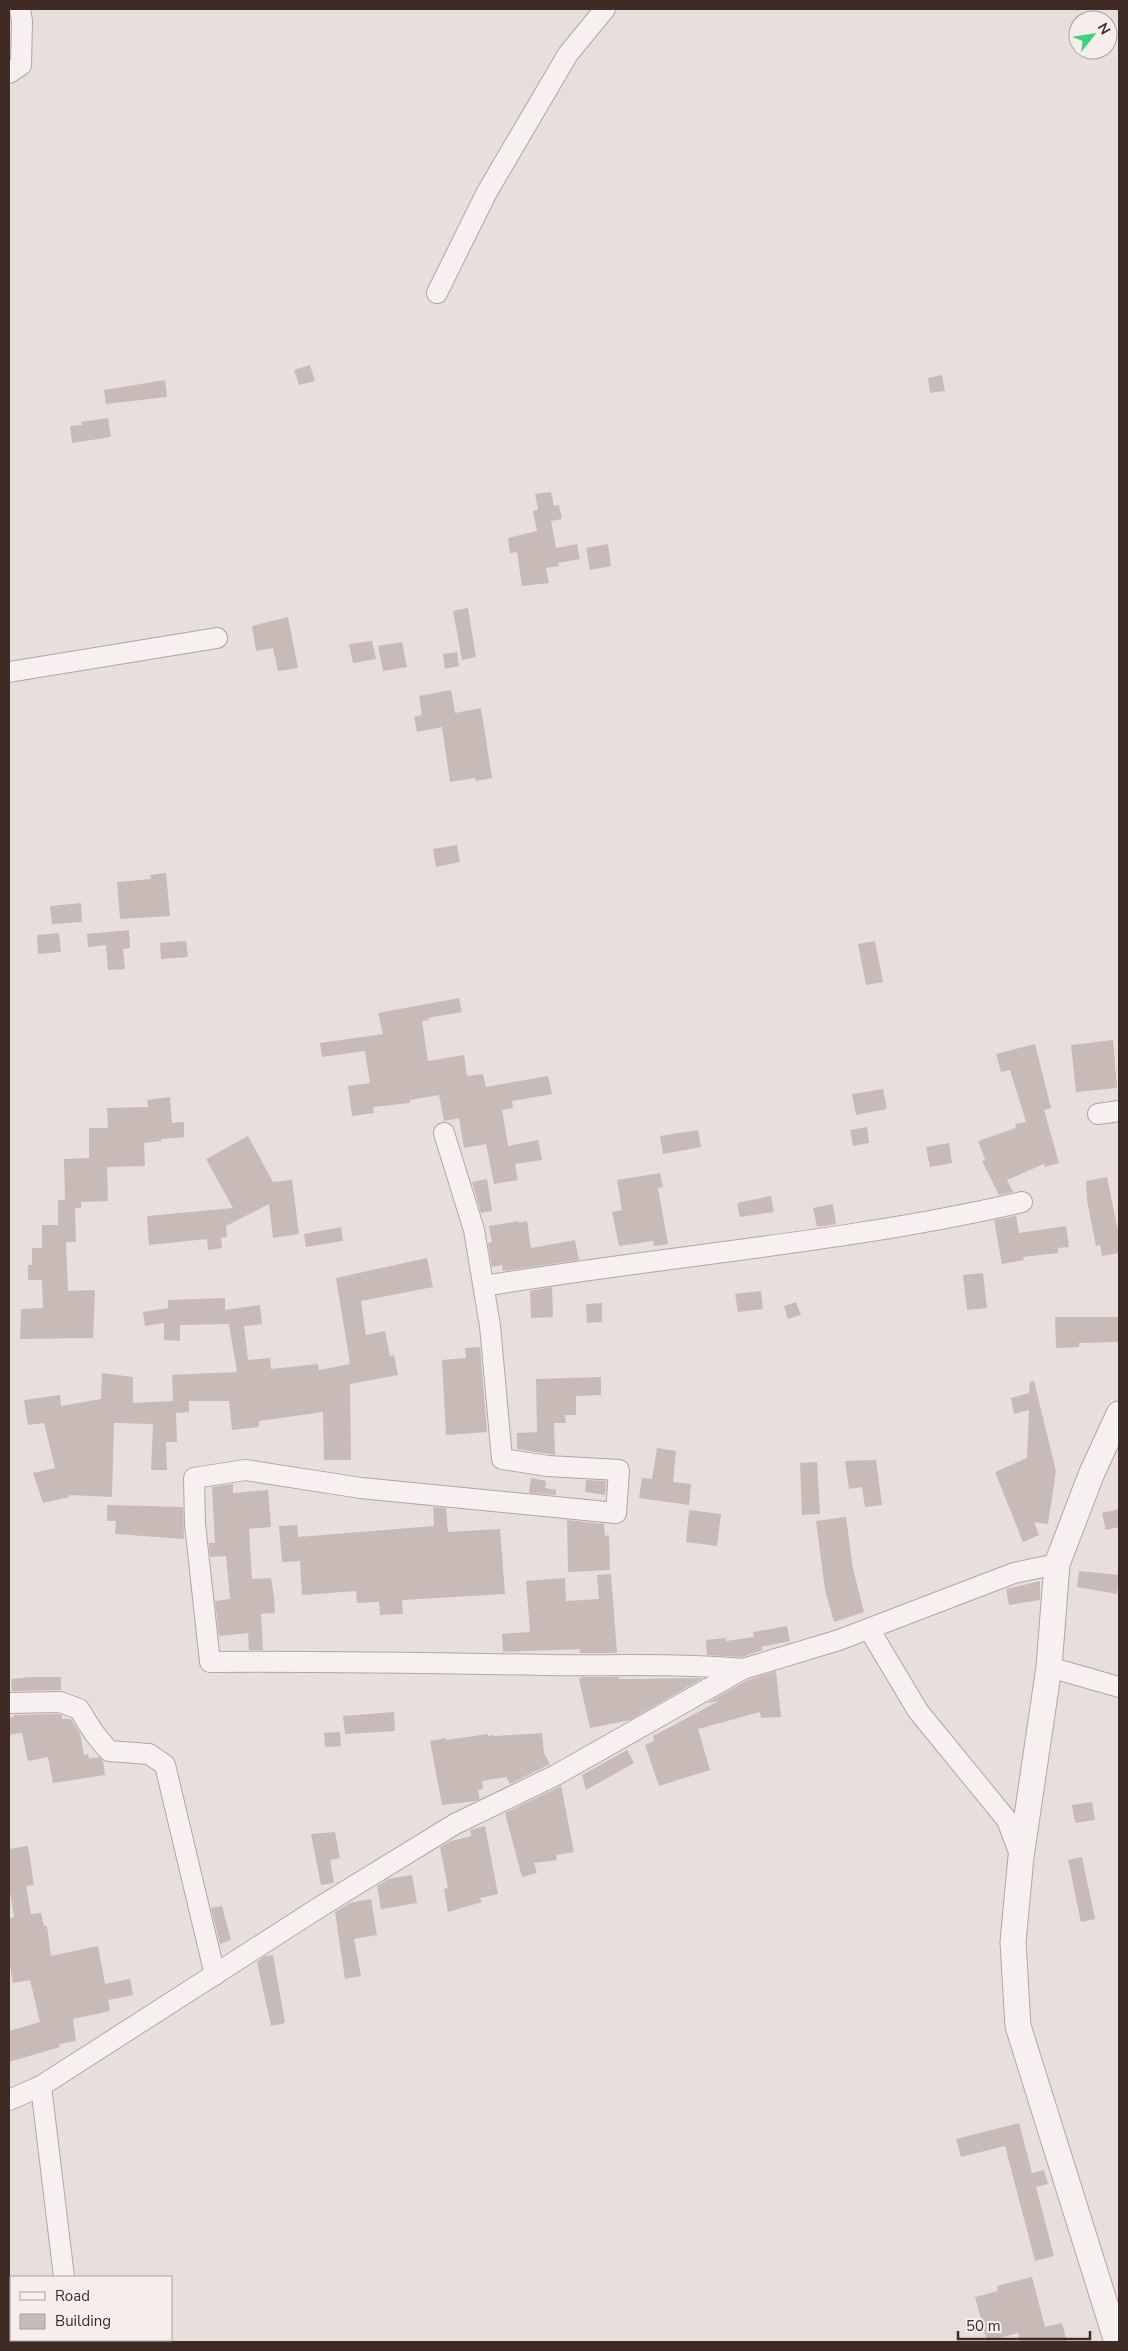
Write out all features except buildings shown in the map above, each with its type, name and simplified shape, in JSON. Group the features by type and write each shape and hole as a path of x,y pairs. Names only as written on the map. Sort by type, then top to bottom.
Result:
{"street":[{"path":"9,73 21,65 22,21 20,9"},
{"path":"437,293 487,192 568,54 605,9"},
{"path":"9,672 217,638"},
{"path":"1098,1114 1119,1111"},
{"path":"444,1134 474,1230 484,1286 490,1326 502,1459 548,1466 619,1470 616,1513 360,1488 245,1470 194,1478 194,1524 210,1662 342,1660 548,1665 699,1665 743,1669"},
{"path":"484,1286 586,1269 948,1219 1022,1202"},
{"path":"1117,2342 1018,2026 1013,1942 1021,1857 1049,1667 1057,1564 1091,1475 1119,1414"},
{"path":"9,2100 42,2086 455,1824 556,1775 743,1669 869,1629 1014,1573 1057,1564"},
{"path":"869,1629 918,1711 1008,1820 1021,1857"},
{"path":"1049,1667 1119,1687"},
{"path":"9,1704 60,1702 79,1709 94,1733 109,1751 149,1754 165,1765 215,1975"},
{"path":"42,2086 64,2276"}]}
